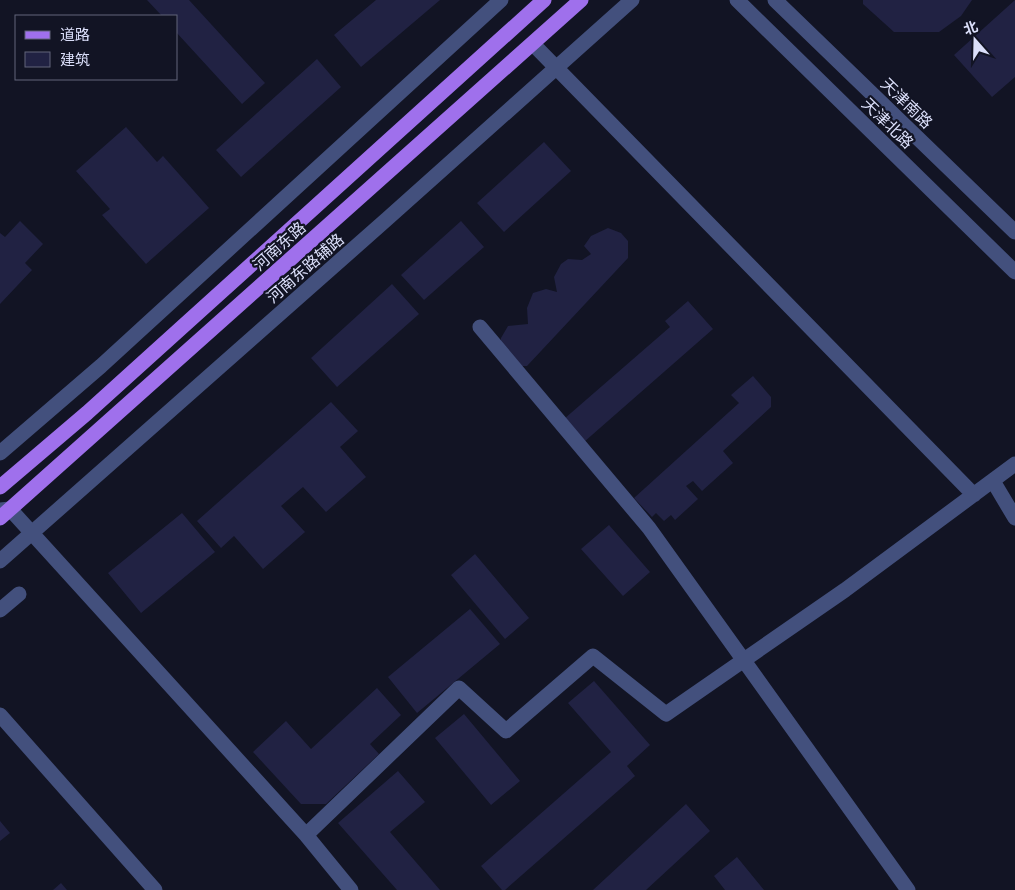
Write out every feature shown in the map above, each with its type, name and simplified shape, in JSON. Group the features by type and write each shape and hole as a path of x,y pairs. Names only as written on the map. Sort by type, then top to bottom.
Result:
{"main road":[{"name":"河南东路","path":"0,487 87,413 544,0"},
{"name":"河南东路","path":"3,512 581,0"}],"street":[{"path":"0,453 101,366 501,0"},
{"name":"河南东路辅路","path":"0,561 380,226 632,0"},
{"name":"天津北路","path":"737,0 1015,272"},
{"name":"天津南路","path":"775,0 1015,232"},
{"path":"533,44 974,495"},
{"path":"480,327 649,528 908,890"},
{"path":"306,836 459,688 506,731 593,656 666,714 845,590 1015,464"},
{"path":"993,481 1015,518"},
{"path":"3,512 32,533 306,836 351,890"},
{"path":"0,610 19,594"},
{"path":"0,715 155,890"}],"building":[{"path":"147,0 189,0 265,83 242,104 178,34 178,15 161,15"},
{"path":"376,0 440,0 361,67 334,35"},
{"path":"863,0 972,0 961,16 939,32 894,32 863,4"},
{"path":"1015,0 1015,77 992,97 954,55"},
{"path":"317,59 341,87 241,177 216,150"},
{"path":"126,127 157,162 163,156 209,208 146,264 102,215 110,209 76,171"},
{"path":"544,142 571,171 504,232 477,203"},
{"path":"20,221 43,244 25,263 32,270 0,304 0,233 5,237"},
{"path":"461,221 484,247 424,300 401,275"},
{"path":"608,228 621,233 628,241 628,258 527,366 516,366 500,353 501,338 508,326 528,324 527,308 533,293 546,289 557,292 554,277 561,264 568,259 582,260 591,254 584,246 591,236"},
{"path":"392,284 419,314 337,387 311,358"},
{"path":"688,301 713,329 584,442 564,419 670,327 665,321"},
{"path":"753,376 771,397 771,407 723,451 733,463 702,491 693,481 686,486 698,499 675,520 671,515 664,521 656,513 652,517 634,498 739,403 731,395"},
{"path":"331,402 358,431 340,447 366,477 326,512 303,487 281,506 305,532 263,569 234,536 221,548 197,521"},
{"path":"182,513 215,552 141,613 108,573"},
{"path":"609,525 650,572 623,596 581,549"},
{"path":"475,554 529,618 505,639 451,575"},
{"path":"470,609 500,644 417,713 388,677"},
{"path":"594,681 650,745 627,766 635,776 505,890 502,890 481,866 611,752 568,703"},
{"path":"377,688 401,715 370,744 379,754 326,804 301,804 253,752 286,721 311,749"},
{"path":"464,714 520,781 491,805 435,738"},
{"path":"398,771 425,802 390,832 440,890 397,890 338,823"},
{"path":"686,804 710,831 646,890 593,890"},
{"path":"0,821 10,833 0,841"},
{"path":"737,857 764,890 725,890 714,876"},
{"path":"61,883 67,890 53,890"}]}
